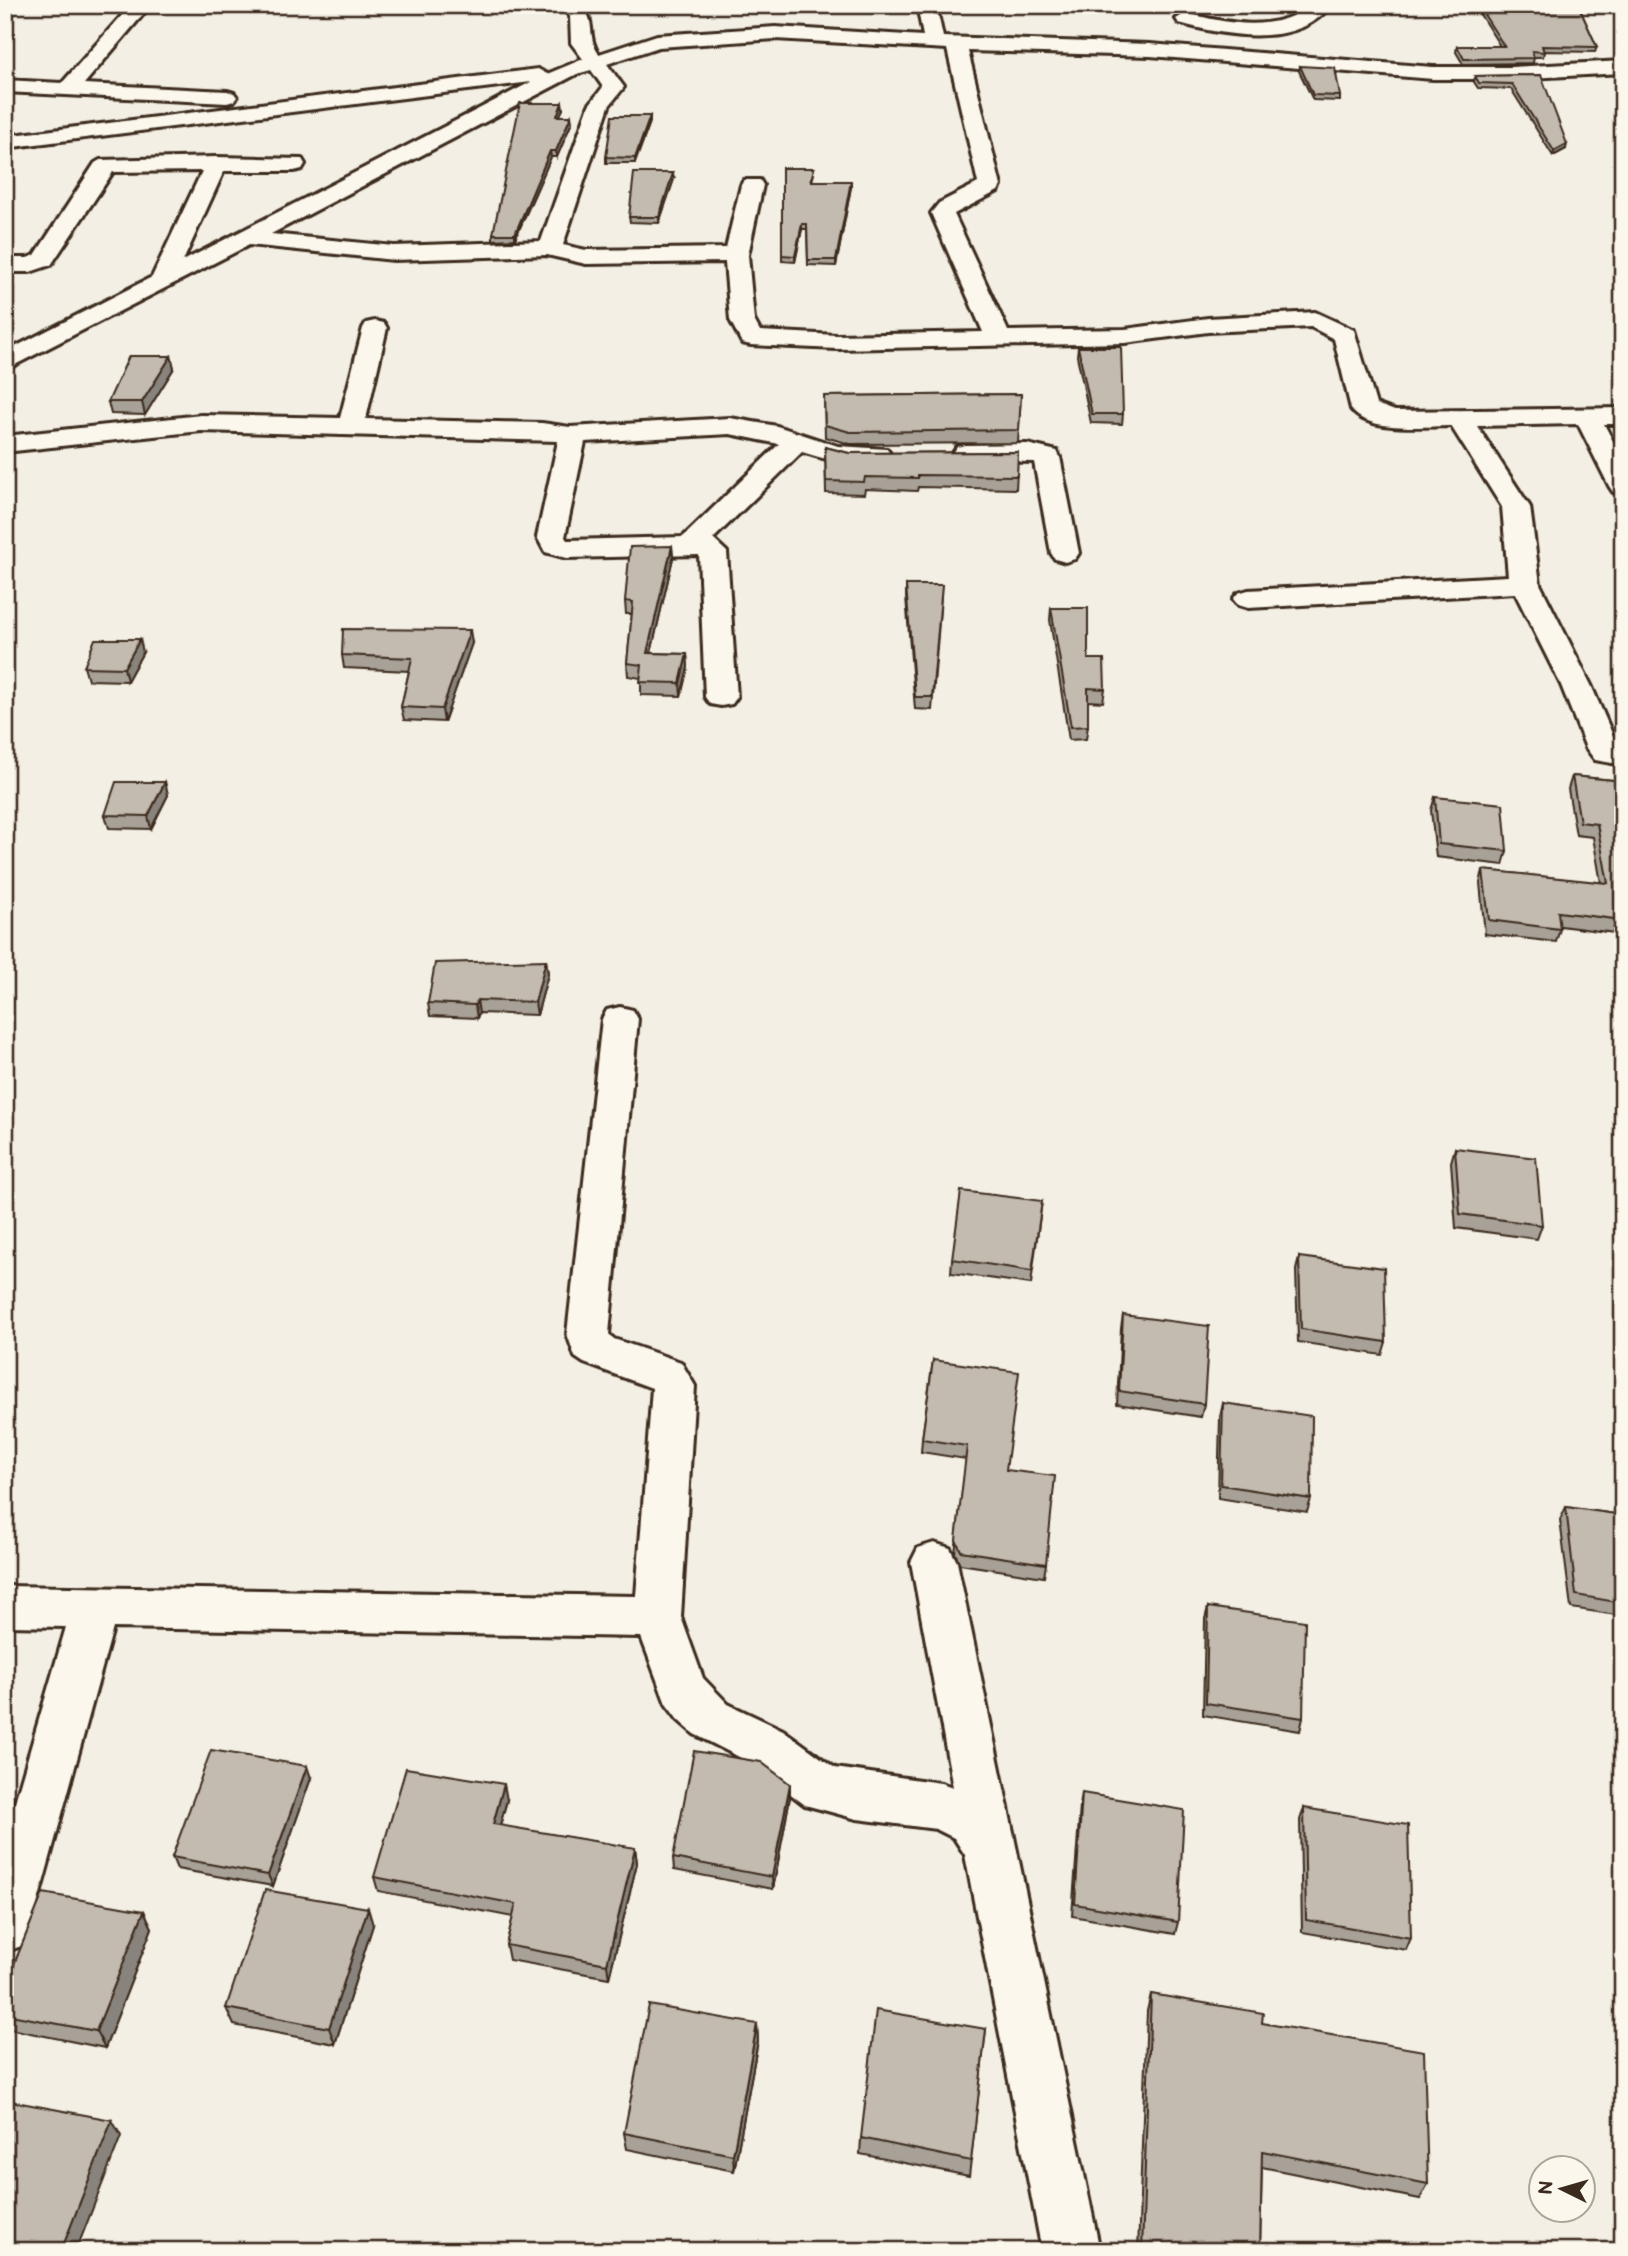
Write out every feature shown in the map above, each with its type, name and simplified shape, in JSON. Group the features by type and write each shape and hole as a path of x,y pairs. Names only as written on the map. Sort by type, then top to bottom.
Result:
{"street":[{"path":"68,89 142,5"},
{"path":"547,248 552,244 599,105 614,88 581,43 583,22 580,15 567,5"},
{"path":"926,5 945,43 990,186 947,208 943,218 998,337"},
{"path":"1186,19 1220,29 1268,29 1307,16 1322,5"},
{"path":"5,362 570,70 657,41 775,33 945,43 1150,50 1339,68 1433,73 1568,71 1623,67"},
{"path":"7,148 570,70"},
{"path":"5,86 330,103"},
{"path":"237,97 260,111"},
{"path":"162,281 216,164"},
{"path":"5,265 30,265 43,260 103,168 108,166 294,164"},
{"path":"752,185 736,255 742,320 751,338 837,342 1125,336 1208,325 1315,319 1345,335 1364,409 1392,419 1623,416"},
{"path":"246,238 394,253 547,248 586,257 736,255"},
{"path":"351,427 375,328"},
{"path":"1587,417 1623,486"},
{"path":"1459,418 1516,507 1519,517 1521,572 1525,584 1576,685 1602,748 1606,753 1623,755"},
{"path":"5,444 201,423 542,431 570,435 730,426 751,428 849,456 903,455"},
{"path":"570,435 572,440 551,537 555,546 568,549 691,545 705,546 713,552 721,697"},
{"path":"691,545 798,441"},
{"path":"944,454 1027,452 1047,457 1065,553"},
{"path":"1248,599 1525,584"},
{"path":"620,1019 588,1334 590,1345 599,1351 666,1374 674,1386 658,1617 683,1689 695,1706 711,1719 766,1746 822,1789 941,1806 972,1821 989,1848"},
{"path":"934,1562 1070,2251"},
{"path":"5,1606 658,1617"},
{"path":"5,1927 95,1607"}],"building":[{"path":"1478,5 1578,5 1597,47 1542,46 1544,52 1532,51 1534,58 1464,59 1457,46 1504,46"},
{"path":"1300,66 1335,68 1340,96 1313,95"},
{"path":"1541,75 1567,144 1554,151 1512,84 1479,83 1475,76"},
{"path":"520,103 562,103 557,116 571,116 556,151 550,151 515,234 493,234"},
{"path":"612,116 650,116 635,158 606,157"},
{"path":"782,168 814,168 811,181 851,181 836,260 808,260 807,224 802,224 795,256 782,255"},
{"path":"634,173 673,173 659,217 629,217"},
{"path":"1078,347 1121,347 1123,414 1092,414"},
{"path":"129,356 171,356 142,402 108,402"},
{"path":"1021,394 1019,430 850,432 825,425 824,396"},
{"path":"825,447 849,453 1018,452 1017,476 918,475 918,478 865,477 864,482 826,481"},
{"path":"672,546 647,653 687,654 680,683 640,682 642,665 627,663 633,602 625,601 630,547"},
{"path":"906,585 942,585 932,697 915,697"},
{"path":"1051,608 1088,608 1088,659 1104,659 1105,689 1088,688 1088,726 1071,727"},
{"path":"343,629 470,630 442,709 401,707 412,658 342,655"},
{"path":"95,639 140,639 124,668 84,667"},
{"path":"1572,776 1623,781 1623,920 1558,912 1560,929 1489,920 1483,870 1608,883 1597,824 1580,822"},
{"path":"116,782 165,782 148,816 105,815"},
{"path":"1435,797 1503,804 1507,851 1439,844"},
{"path":"546,960 535,1002 477,1000 475,1005 428,1003 435,963"},
{"path":"1455,1148 1536,1158 1542,1225 1460,1214"},
{"path":"961,1191 1042,1201 1032,1271 952,1259"},
{"path":"1299,1257 1384,1268 1386,1342 1301,1329"},
{"path":"1123,1315 1209,1326 1204,1404 1119,1391"},
{"path":"933,1360 1019,1372 1006,1470 1055,1476 1046,1564 961,1551 956,1540 967,1446 922,1439"},
{"path":"1223,1403 1312,1416 1311,1499 1221,1485"},
{"path":"1566,1507 1623,1515 1623,1609 1622,1603 1576,1595"},
{"path":"1208,1607 1305,1621 1303,1718 1206,1703"},
{"path":"211,1750 307,1766 268,1875 172,1857"},
{"path":"694,1751 761,1762 790,1784 772,1877 673,1858"},
{"path":"406,1768 504,1784 493,1824 635,1848 607,1964 506,1945 516,1904 374,1877"},
{"path":"1082,1793 1184,1810 1178,1922 1075,1904"},
{"path":"1304,1808 1408,1825 1411,1938 1306,1920"},
{"path":"265,1890 368,1908 329,2028 226,2008"},
{"path":"43,1893 144,1911 96,2031 5,2014 5,1986"},
{"path":"1151,1994 1263,2013 1262,2023 1424,2051 1428,2184 1262,2151 1260,2251 1142,2251"},
{"path":"649,2005 757,2024 733,2155 624,2133"},
{"path":"876,2010 986,2029 971,2161 861,2138"},
{"path":"5,2100 112,2120 61,2251 19,2251 5,2248"}]}
